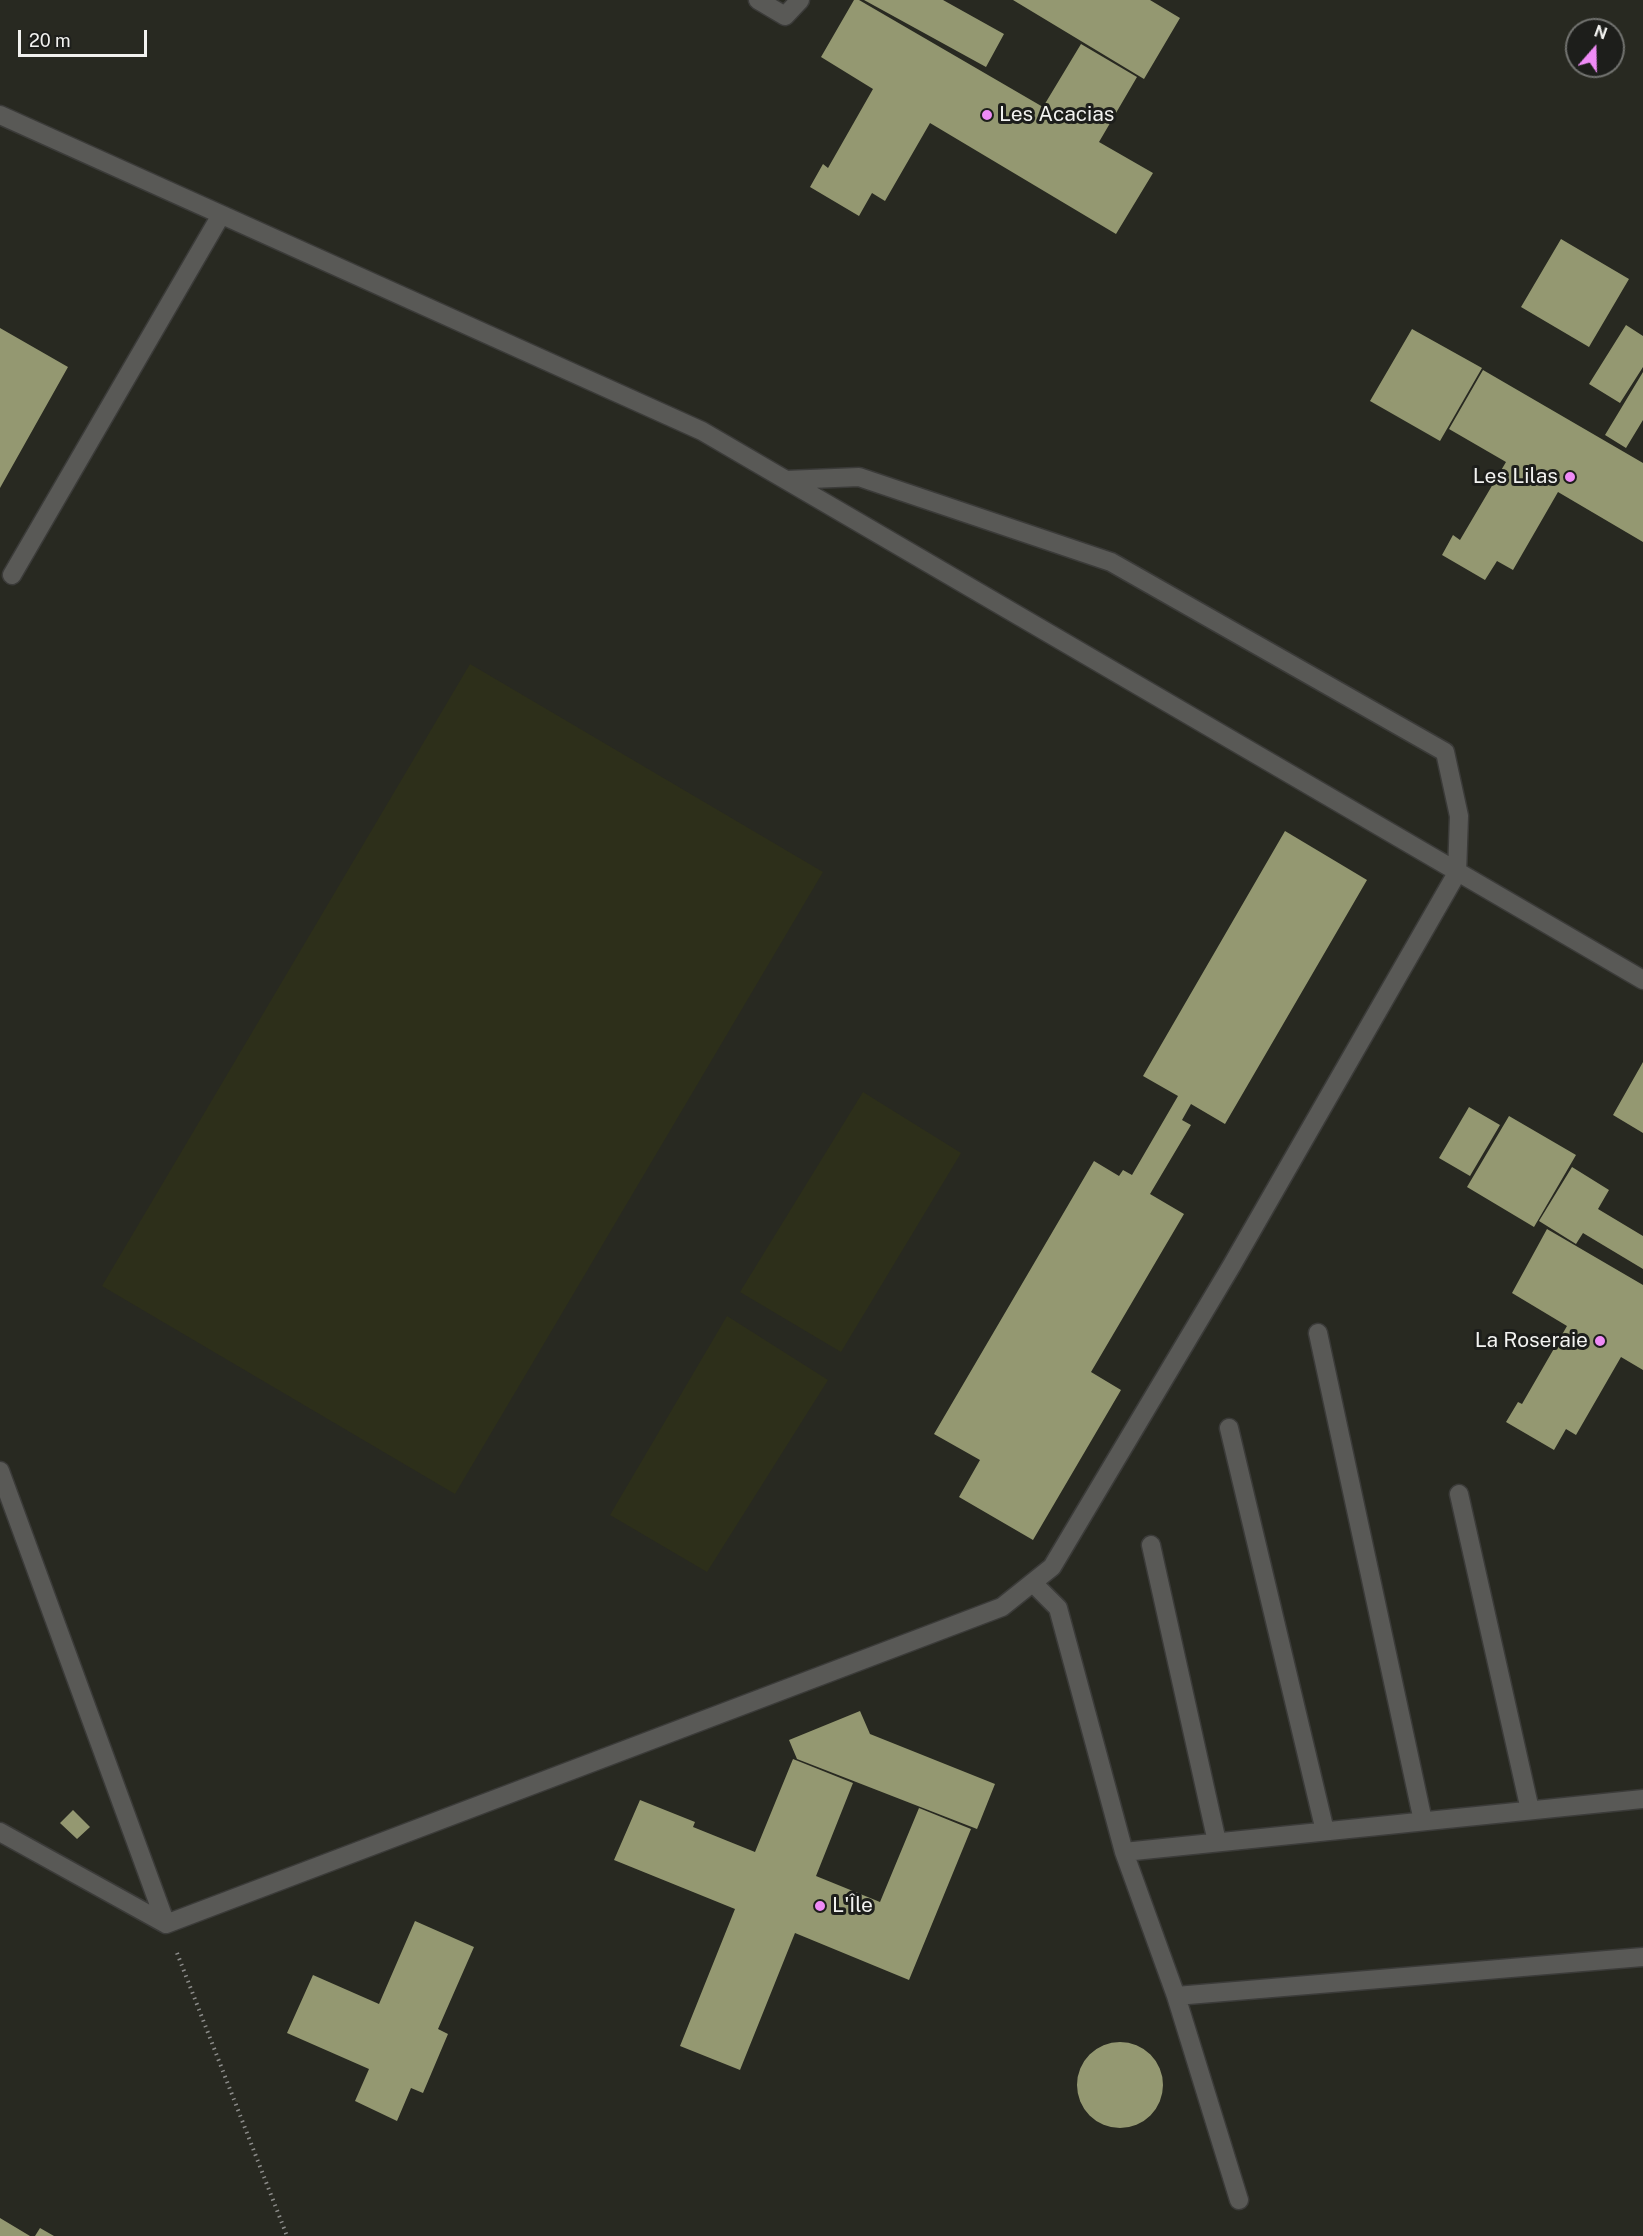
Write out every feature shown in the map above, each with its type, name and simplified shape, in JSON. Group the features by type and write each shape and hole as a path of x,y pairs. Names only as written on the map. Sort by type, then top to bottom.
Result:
{"lane":[{"path":"758,0 785,16 800,0"},
{"path":"0,115 702,431 1643,980"},
{"path":"12,575 220,215"},
{"path":"0,1832 166,1924 1002,1607 1052,1567 1232,1265 1457,873 1460,816 1445,752 1110,562 859,477 786,480"},
{"path":"1318,1333 1423,1821"},
{"path":"1230,1428 1325,1831"},
{"path":"0,1471 90,1711 166,1924"},
{"path":"1459,1494 1530,1810"},
{"path":"1151,1545 1217,1842"},
{"path":"1033,1583 1058,1608 1124,1852 1176,1996 1239,2200"},
{"path":"1124,1852 1643,1799"},
{"path":"1176,1996 1643,1957"}],"path":[{"path":"166,1924 287,2236"}],"shaded area":[{"path":"0,0 1643,0 1643,2236 0,2236"}],"green space":[{"path":"470,664 823,872 455,1494 102,1286"},
{"path":"863,1092 961,1153 841,1352 740,1292"},
{"path":"727,1316 828,1380 707,1572 610,1515"}],"building":[{"name":"Les Acacias","path":"854,0 859,0 1043,107 1081,44 1137,77 1099,142 1153,173 1116,234 930,123 885,201 872,193 859,216 810,187 823,164 828,168 873,89 821,57"},
{"path":"864,0 943,0 1004,34 986,67"},
{"path":"1013,0 1150,0 1180,18 1144,79"},
{"path":"1561,239 1629,279 1589,347 1521,307"},
{"path":"1626,325 1643,336 1643,367 1620,403 1589,384"},
{"path":"0,328 68,367 0,488"},
{"path":"1412,329 1482,368 1440,441 1370,401"},
{"name":"Les Lilas","path":"1483,370 1643,463 1643,542 1558,492 1513,570 1497,561 1485,580 1442,555 1453,535 1460,540 1506,462 1449,429"},
{"path":"1643,372 1643,420 1626,448 1605,435"},
{"path":"1285,831 1367,880 1225,1124 1191,1104 1182,1120 1191,1125 1150,1194 1184,1214 1091,1372 1121,1390 1033,1540 959,1497 980,1460 934,1434 1094,1161 1119,1176 1123,1170 1132,1175 1178,1096 1143,1076"},
{"path":"1643,1062 1643,1133 1613,1115"},
{"path":"1469,1107 1500,1125 1470,1176 1439,1158"},
{"path":"1509,1116 1576,1155 1534,1227 1467,1187"},
{"path":"1572,1167 1609,1190 1598,1209 1643,1236 1643,1269 1583,1233 1576,1244 1539,1221"},
{"name":"La Roseraie","path":"1547,1229 1643,1285 1643,1370 1621,1357 1576,1435 1566,1429 1554,1450 1506,1422 1518,1402 1522,1404 1567,1326 1512,1293"},
{"path":"860,1711 870,1734 995,1784 977,1829 797,1759 789,1740"},
{"name":"L'Île","path":"793,1759 853,1783 816,1876 880,1902 919,1808 971,1829 909,1980 795,1933 740,2070 680,2046 735,1909 614,1860 640,1800 695,1822 693,1827 755,1852"},
{"path":"73,1810 90,1827 77,1839 60,1823"},
{"path":"415,1921 474,1947 438,2029 448,2034 423,2093 411,2088 397,2121 355,2101 369,2069 287,2033 313,1975 379,2004"},
{"path":"1120,2042 1136,2046 1150,2055 1159,2069 1163,2085 1159,2101 1150,2115 1136,2124 1120,2128 1104,2124 1090,2115 1081,2101 1077,2085 1081,2069 1090,2055 1104,2046"},
{"path":"0,2218 30,2236 0,2236"},
{"path":"40,2228 54,2236 35,2236"}],"place":[{"name":"Les Acacias","path":"987,115"},
{"name":"Les Lilas","path":"1570,477"},
{"name":"La Roseraie","path":"1600,1341"},
{"name":"L'Île","path":"820,1906"}]}
